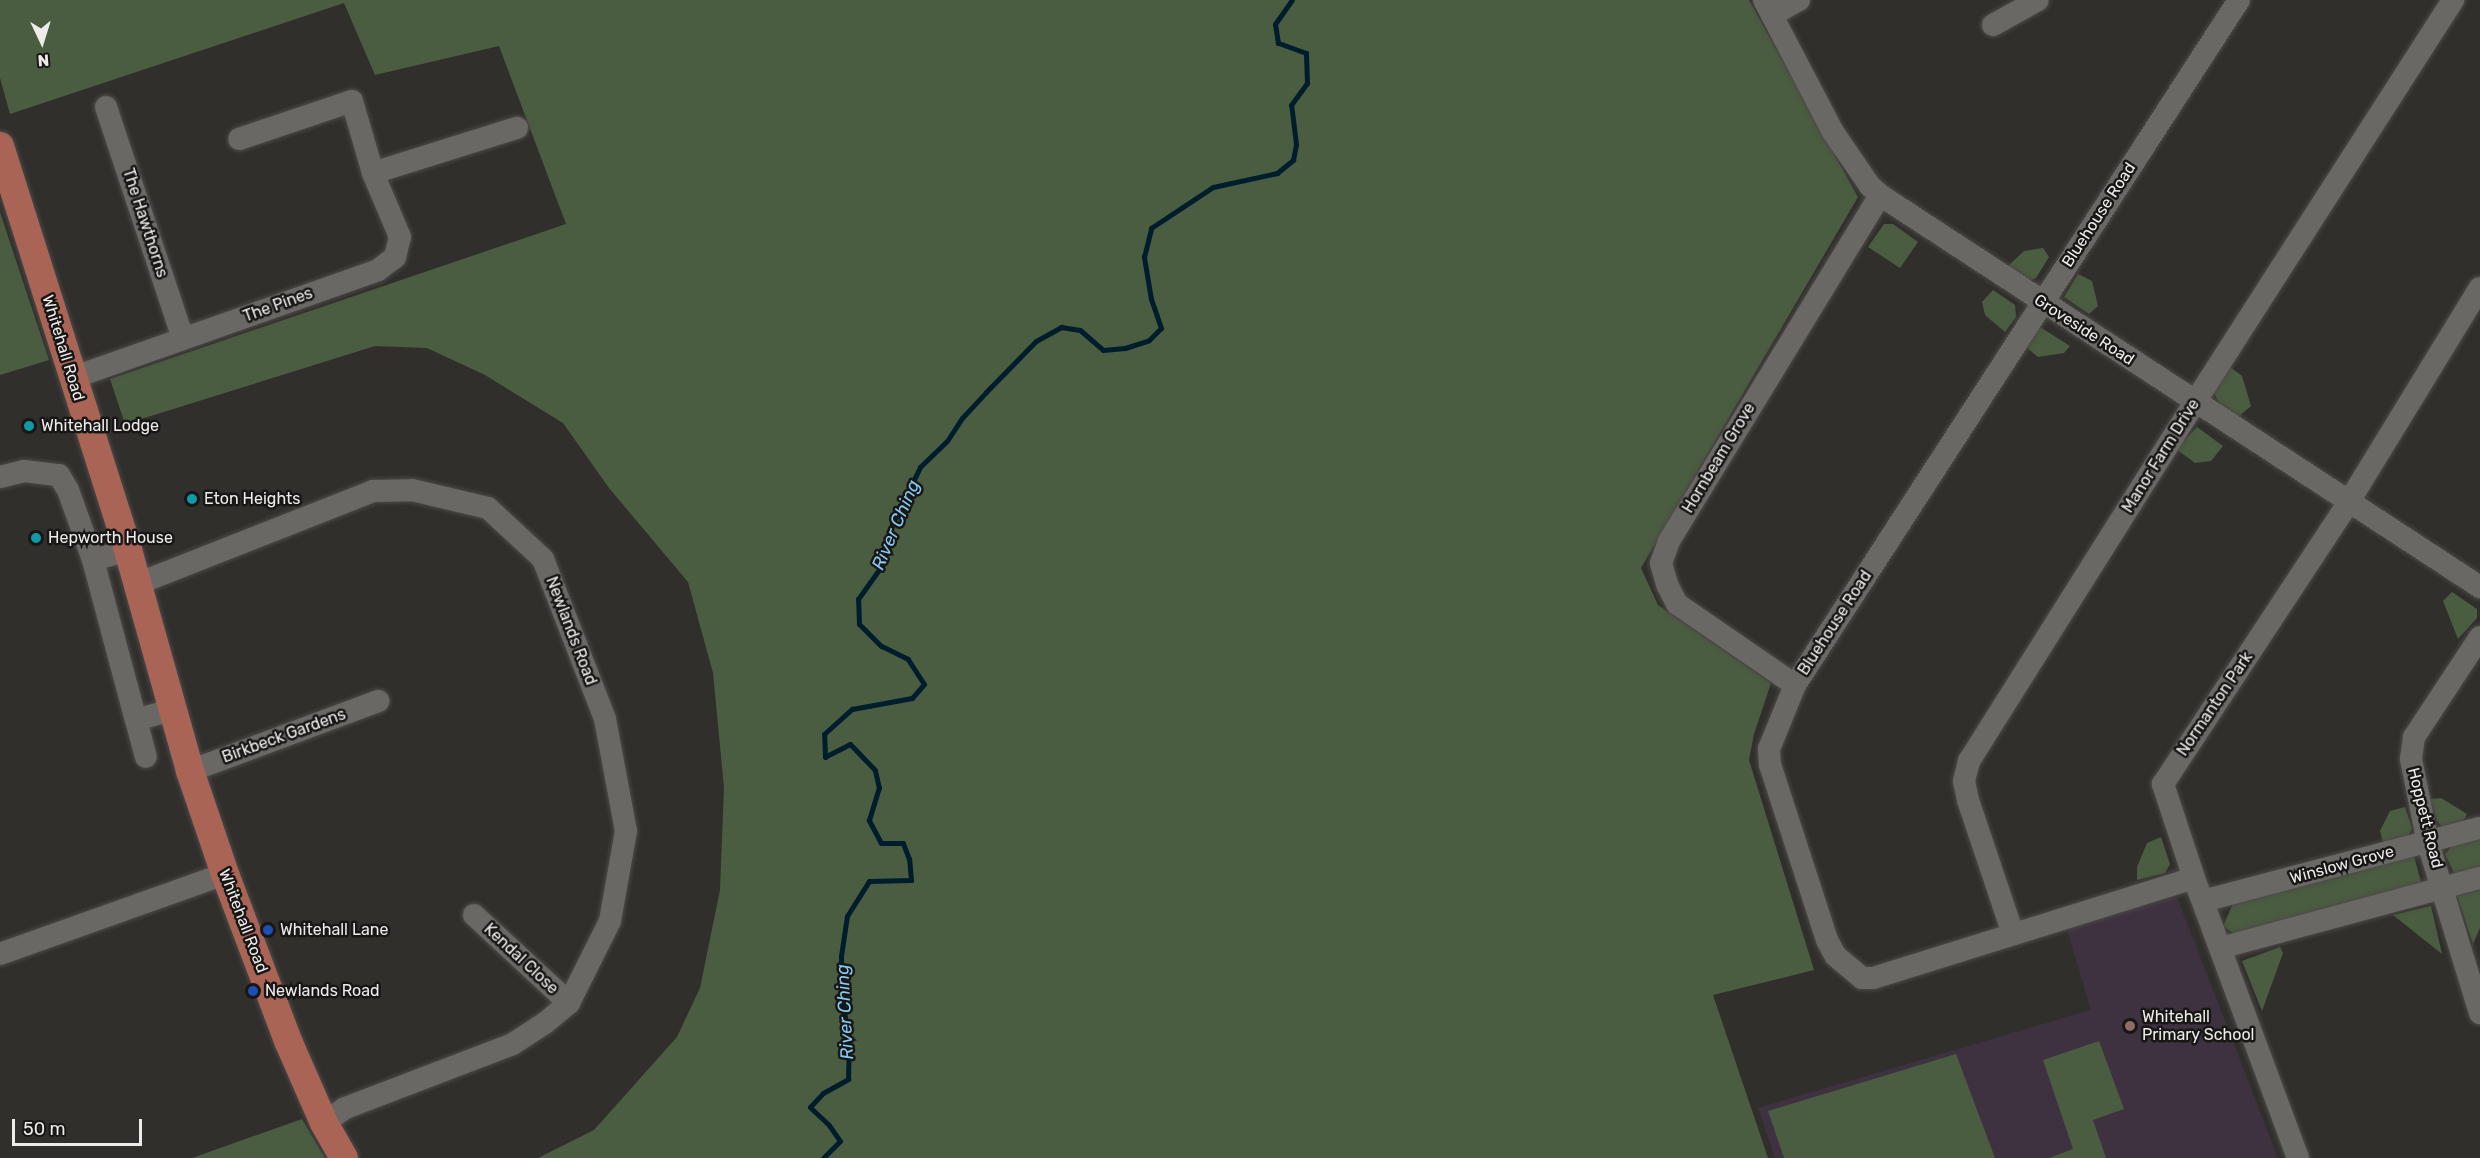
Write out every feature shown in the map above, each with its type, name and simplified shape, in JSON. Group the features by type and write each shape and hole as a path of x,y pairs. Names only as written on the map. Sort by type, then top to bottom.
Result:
{"main road":[{"name":"Whitehall Road","path":"0,146 128,550 171,710 225,874 289,1043 324,1123 344,1158"}],"street":[{"path":"1768,7 1799,0"},
{"path":"1993,25 2038,0"},
{"name":"Bluehouse Road","path":"2194,879 1873,978 1862,978 1835,955 1827,940 1770,765 1769,749 1774,732 1795,686 2041,302 2239,0"},
{"name":"Manor Farm Drive","path":"2013,934 1968,800 1964,782 1969,761 2195,402 2453,0"},
{"name":"Groveside Road","path":"1768,7 1833,132 1870,186 1880,195 2348,503 2480,587"},
{"name":"The Pines","path":"72,378 378,270 395,258 400,237 373,173 352,100 239,139"},
{"name":"The Hawthorns","path":"106,107 183,339"},
{"path":"373,173 517,128"},
{"name":"Hornbeam Grove","path":"1795,686 1677,604 1667,584 1661,563 1669,541 1880,195"},
{"name":"Normanton Park","path":"2298,1158 2194,879 2163,784 2474,313 2480,288"},
{"path":"0,477 24,471 59,475 68,490 93,561 146,757"},
{"name":"Newlands Road","path":"137,584 373,491 412,490 488,508 543,559 605,719 626,831 610,921 569,1003 545,1023 513,1044 345,1108 324,1123"},
{"path":"93,561 128,550"},
{"name":"Hoppett Road","path":"2480,637 2414,737 2411,759 2428,843 2444,889 2480,1013"},
{"name":"Birkbeck Gardens","path":"190,771 378,701"},
{"path":"136,720 171,710"},
{"name":"Winslow Grove","path":"2203,901 2480,828"},
{"path":"0,954 225,874"},
{"path":"2220,948 2480,878"},
{"name":"Kendal Close","path":"474,915 569,1003"}],"shaded area":[{"name":"Whitehall Primary School","path":"2177,897 2278,1158 1775,1158 1758,1108 2091,1010 2066,926"}],"green space":[{"path":"0,0 1749,0 1858,197 1641,568 1658,605 1771,683 1754,734 1749,760 1814,970 1713,995 1768,1158 538,1158 594,1130 677,1037 700,988 720,890 724,787 713,673 688,582 609,488 563,423 485,375 427,348 375,346 125,424 110,379 566,224 499,46 375,75 344,3 10,114 0,78"},
{"path":"0,212 49,360 0,375"},
{"path":"1884,224 1893,224 1918,242 1900,268 1868,247"},
{"path":"2043,248 2049,257 2036,278 2029,281 2008,266 2024,251"},
{"path":"2078,274 2092,281 2098,306 2089,314 2064,297"},
{"path":"1993,290 2015,305 2016,317 2005,332 1985,315 1982,302"},
{"path":"2040,327 2070,346 2064,353 2038,357 2026,347"},
{"path":"2226,364 2242,376 2251,406 2238,417 2224,411 2211,388"},
{"path":"2197,427 2223,446 2211,461 2195,463 2176,449"},
{"path":"2452,592 2477,609 2477,618 2458,639 2443,601"},
{"path":"2441,798 2467,814 2463,821 2443,828 2437,821 2430,799"},
{"path":"2405,807 2412,828 2408,837 2384,846 2380,831 2390,811"},
{"path":"2161,837 2170,864 2165,873 2137,880 2137,867 2147,843"},
{"path":"2480,838 2480,868 2455,875 2445,854 2453,845"},
{"path":"2414,856 2421,882 2239,937 2223,926 2233,904"},
{"path":"2480,890 2480,928 2473,944 2457,896"},
{"path":"2431,906 2442,954 2393,915"},
{"path":"2280,947 2283,953 2262,1011 2242,961"},
{"path":"2099,1041 2124,1109 2093,1120 2106,1158 2049,1158 2073,1149 2043,1060"},
{"path":"1956,1054 1995,1158 1784,1158 1768,1111"},
{"path":"302,1119 325,1158 192,1158"}],"waterway":[{"name":"River Ching","path":"823,1158 840,1141 829,1125 810,1107 823,1093 848,1079 849,1038 842,1001 841,956 847,916 869,881 911,880 909,859 903,843 881,843 869,820 879,788 875,770 850,744 825,757 824,734 852,709 912,698 924,684 908,659 881,646 859,624 858,599 883,564 892,524 920,467 947,441 962,418 1036,341 1061,327 1080,330 1103,350 1125,348 1149,340 1161,328 1151,299 1144,257 1151,228 1213,187 1277,173 1293,160 1296,144 1291,105 1307,83 1306,53 1278,43 1275,24 1292,0"}],"place":[{"name":"Whitehall Lodge","path":"29,426"},
{"name":"Eton Heights","path":"192,499"},
{"name":"Hepworth House","path":"36,538"},
{"name":"Whitehall Lane","path":"268,930"},
{"name":"Newlands Road","path":"253,991"},
{"name":"Whitehall Primary School","path":"2130,1026"}]}
